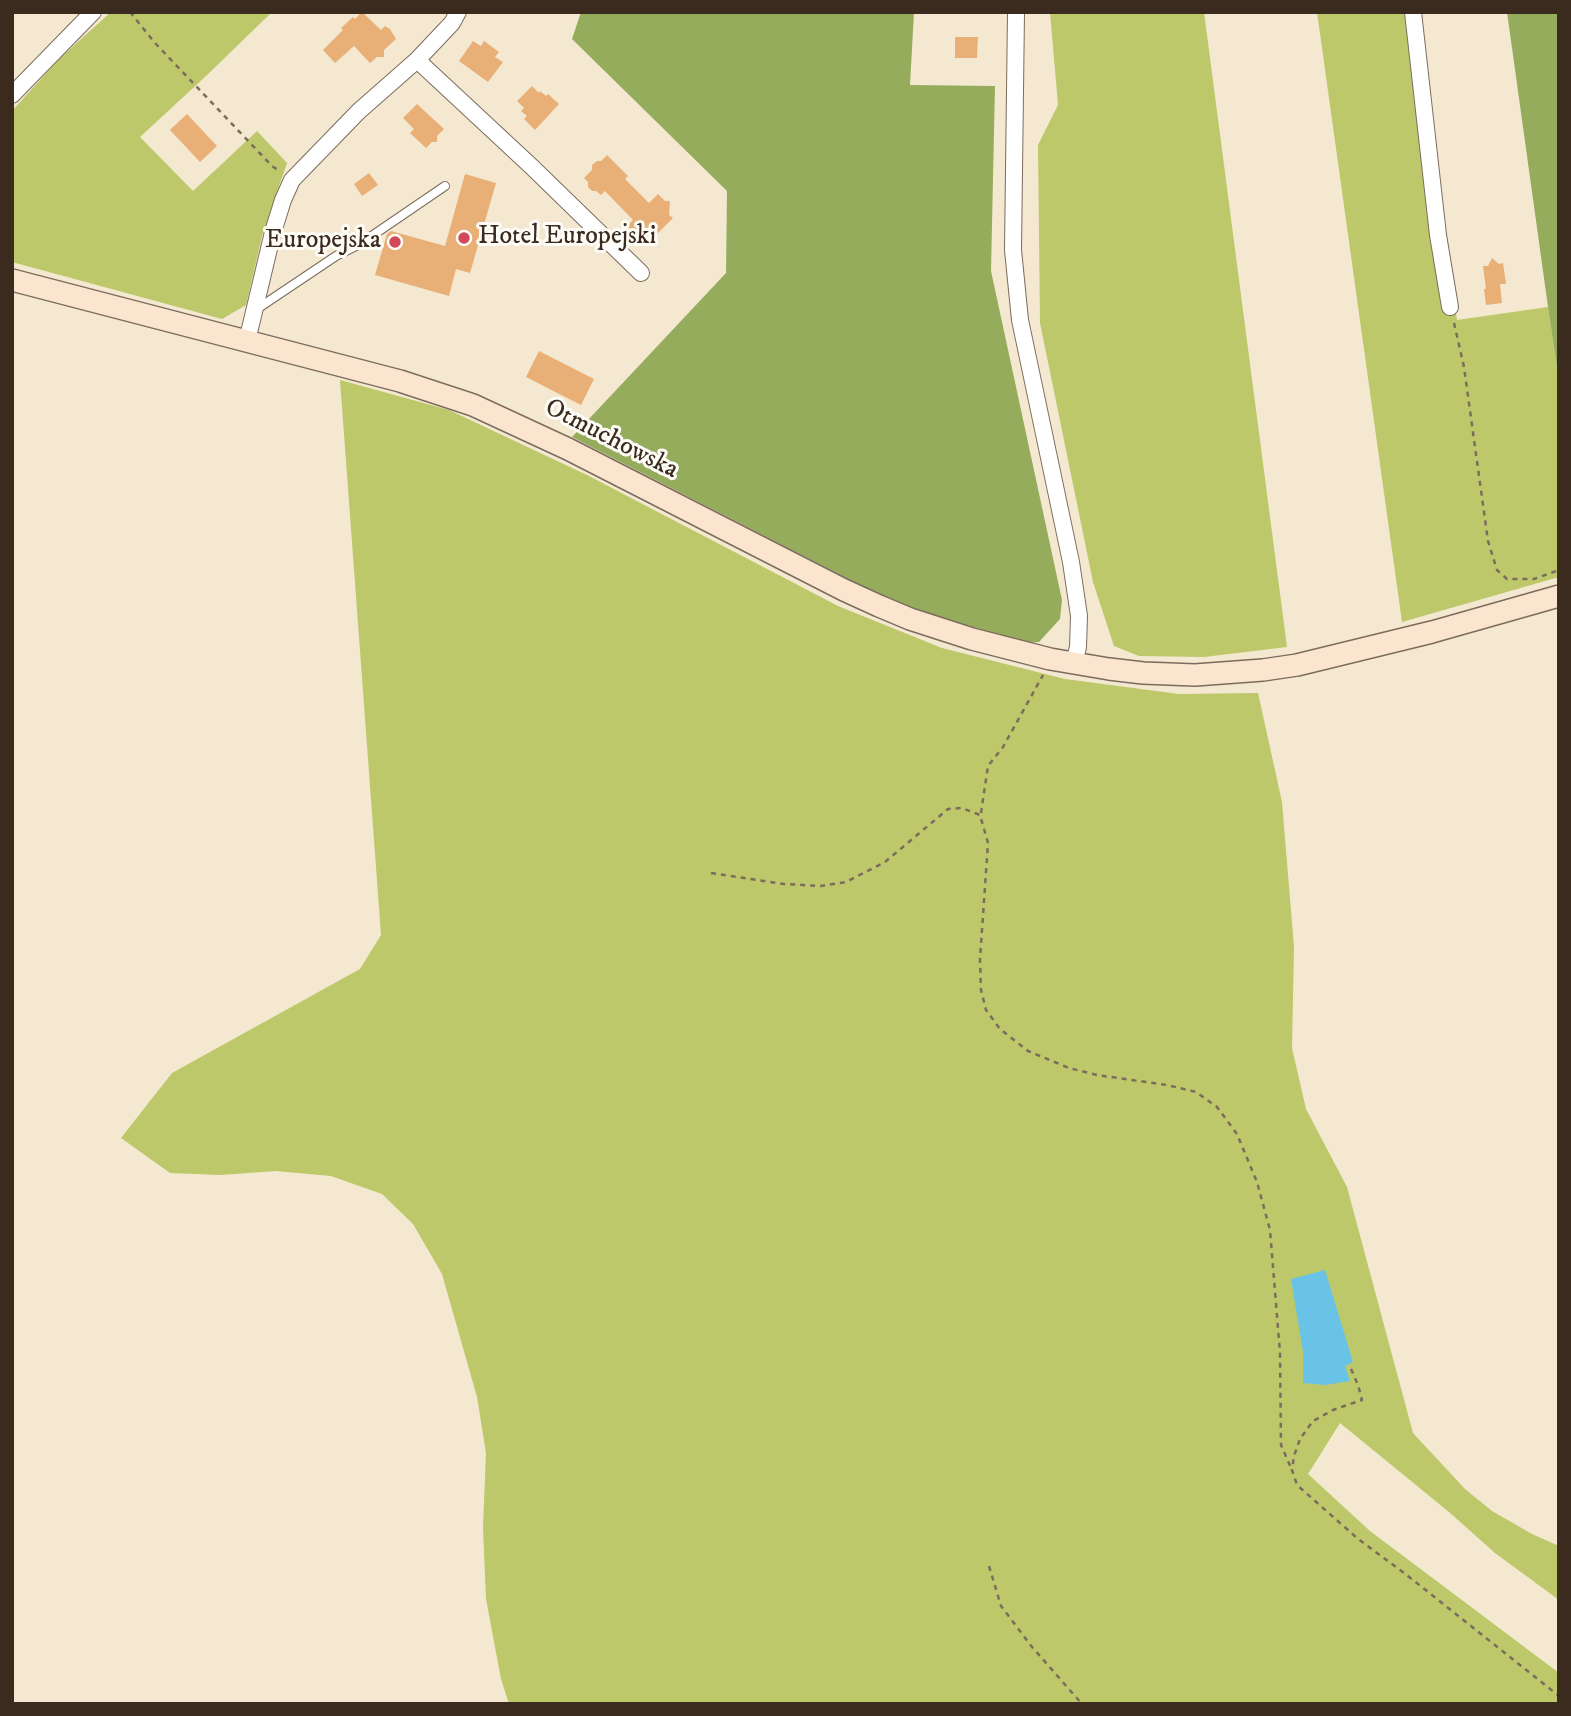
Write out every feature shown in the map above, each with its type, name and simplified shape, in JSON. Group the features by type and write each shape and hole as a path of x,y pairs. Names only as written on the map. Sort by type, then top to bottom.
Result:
{"main road":[{"name":"Otmuchowska","path":"12,280 400,381 473,405 569,449 879,606 972,639 1050,659 1110,669 1171,674 1228,674 1297,665 1432,632 1559,596"}],"street":[{"path":"12,95 93,12"},
{"path":"247,341 273,232 292,180 359,111 417,60 452,23 458,12"},
{"path":"1016,12 1013,250 1020,320 1073,575 1079,616 1078,647 1074,663"},
{"path":"1413,12 1438,235 1450,307"},
{"path":"417,60 641,273"}],"lane":[{"path":"255,311 445,186"}],"path":[{"path":"130,12 155,43 272,166 292,180"},
{"path":"1450,307 1464,367 1488,541 1497,570 1507,579 1534,579 1559,570"},
{"path":"1050,659 1003,747 988,766 980,815 988,843 979,959 981,990 986,1010 1000,1029 1028,1051 1069,1069 1196,1092 1217,1107 1237,1134 1257,1182 1270,1230 1280,1353 1281,1445 1297,1485 1357,1538 1559,1696"},
{"path":"711,873 784,884 821,886 846,882 885,862 948,809 962,808 980,815"},
{"path":"1292,1469 1300,1439 1313,1421 1333,1410 1362,1400 1351,1369"},
{"path":"989,1566 1001,1606 1032,1647 1082,1704"}],"green space":[{"path":"111,12 272,12 140,137 193,191 257,131 287,163 262,236 246,305 222,319 12,262 12,111 59,59"},
{"path":"581,12 914,12 910,85 995,86 991,271 1062,600 1060,619 1039,642 1026,643 895,603 572,437 726,273 727,191 572,39"},
{"path":"1050,12 1204,12 1287,647 1204,657 1139,656 1114,646 1093,582 1040,323 1038,145 1058,105"},
{"path":"1317,12 1414,12 1457,320 1548,307 1559,381 1559,577 1402,622"},
{"path":"1507,12 1559,12 1559,381 1548,307"},
{"path":"340,380 449,410 587,475 838,606 942,648 1065,679 1179,694 1258,693 1282,802 1294,947 1292,1048 1306,1109 1347,1187 1413,1433 1465,1489 1492,1511 1559,1546 1559,1600 1495,1553 1340,1423 1308,1474 1370,1531 1559,1673 1559,1704 509,1704 501,1679 486,1599 483,1528 486,1453 477,1397 442,1274 413,1224 382,1194 331,1176 276,1171 220,1175 170,1173 121,1138 172,1073 360,969 381,935"}],"water":[{"path":"1325,1270 1353,1362 1345,1366 1350,1381 1325,1385 1303,1383 1303,1352 1291,1279"}],"building":[{"path":"362,12 381,30 385,26 390,29 396,39 384,50 384,57 377,57 370,63 354,46 335,63 323,50 343,30 341,28"},
{"path":"955,37 978,37 977,58 955,58"},
{"path":"473,41 481,46 484,41 499,52 495,57 503,62 488,82 459,61"},
{"path":"532,86 539,93 540,91 546,96 548,94 559,104 535,130 524,119 527,116 521,111 524,108 517,101"},
{"path":"417,104 444,129 437,136 437,142 432,142 426,148 410,133 414,129 403,118"},
{"path":"187,114 217,146 200,162 170,130"},
{"path":"607,155 628,176 625,179 649,203 658,194 665,201 670,201 669,215 673,218 653,238 643,227 636,234 627,226 633,220 605,191 601,195 588,187 584,178 592,170 592,165"},
{"path":"369,173 378,185 362,196 354,184"},
{"name":"Hotel Europejski","path":"465,174 496,183 470,273 456,269 449,296 375,275 387,234 391,231 445,246"},
{"path":"1492,258 1499,264 1503,263 1506,284 1500,284 1502,303 1486,305 1483,266 1488,266"},
{"path":"539,351 594,379 581,405 526,377"}],"place":[{"name":"Hotel Europejski","path":"464,238"},
{"name":"Europejska","path":"395,242"}]}
